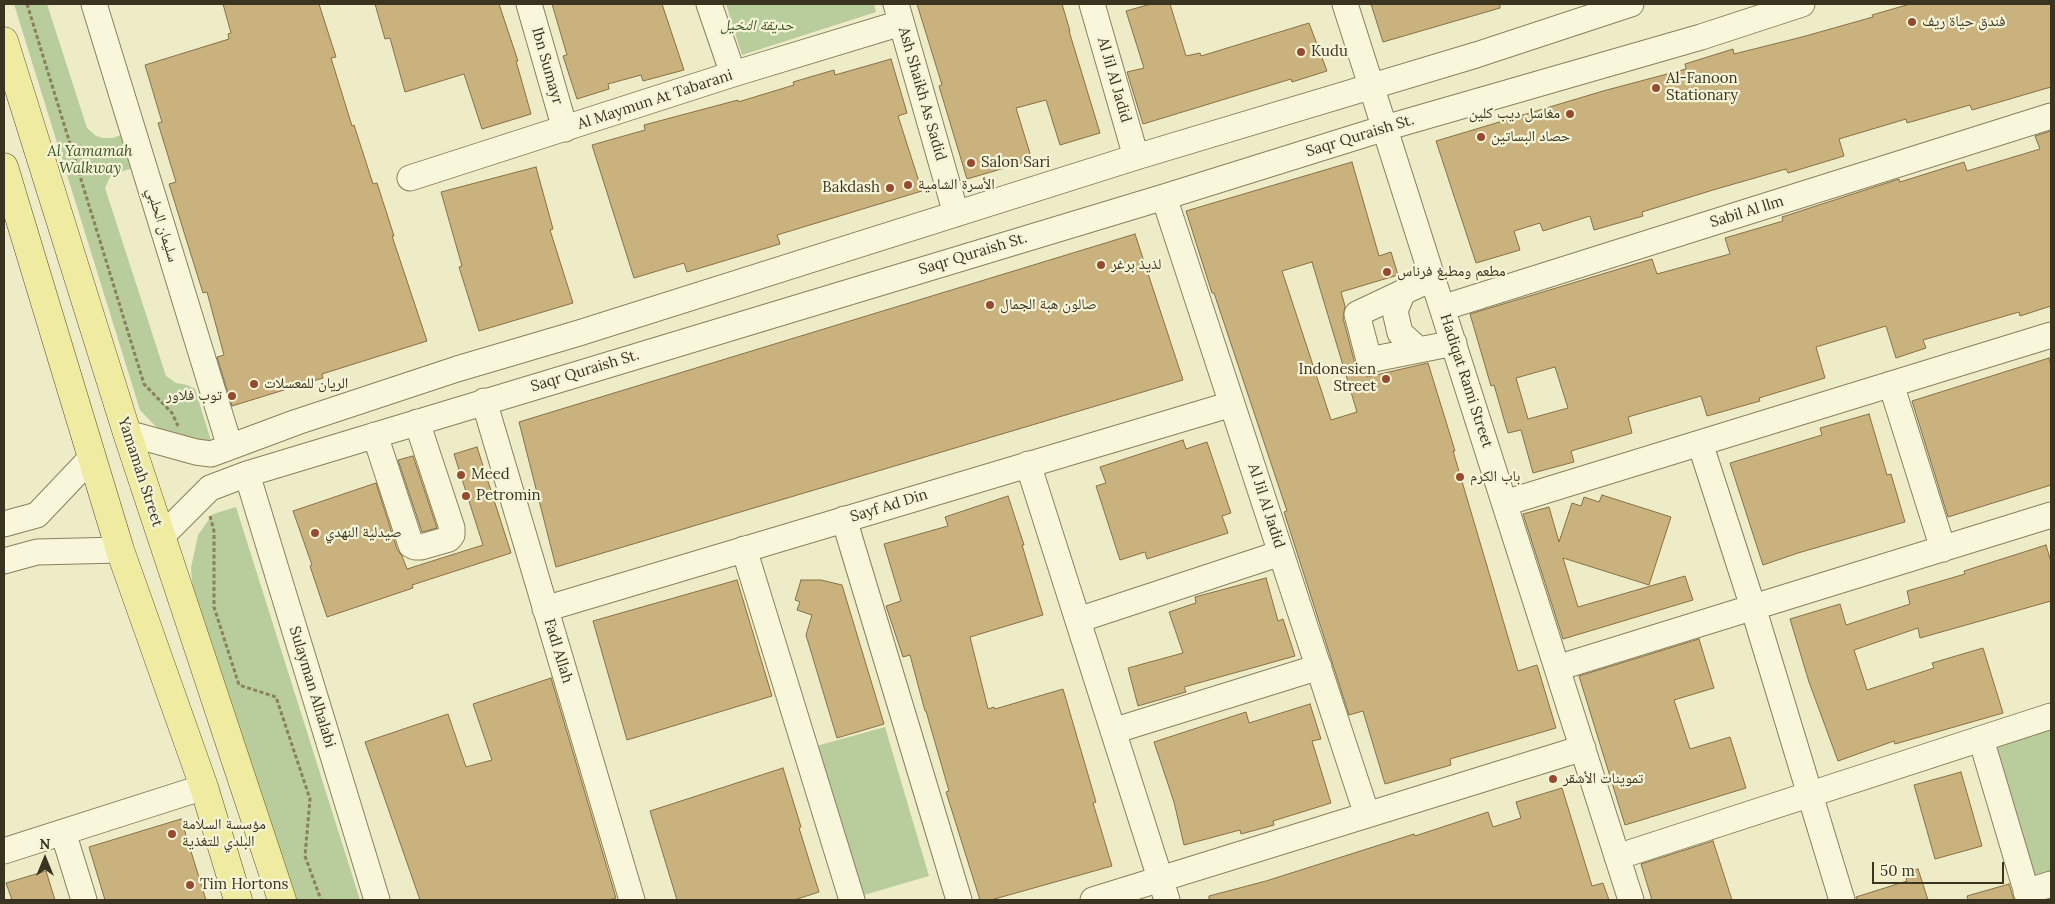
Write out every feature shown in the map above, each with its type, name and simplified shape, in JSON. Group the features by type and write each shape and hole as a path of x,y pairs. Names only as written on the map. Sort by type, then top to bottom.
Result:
{"main road":[{"name":"Yamamah Street","path":"4,41 273,898"},
{"path":"4,167 10,210 120,550 204,787 238,900"}],"street":[{"name":"سليمان الحلبي","path":"94,4 230,447"},
{"name":"Ibn Sumayr","path":"529,4 565,129"},
{"path":"709,4 733,74"},
{"name":"Al Jil Al Jadid","path":"1092,4 1136,157"},
{"name":"Hadiqat Rami Street","path":"1346,4 1631,900"},
{"path":"127,433 196,452 211,454 311,417 457,369 589,330 1136,157 1476,55 1577,12 1631,4"},
{"name":"Saqr Quraish St.","path":"161,537 210,488 247,474 1164,197 1385,128 1692,39 1802,4"},
{"name":"Al Maymun At Tabarani","path":"410,178 733,74 898,13"},
{"name":"Ash Shaikh As Sadid","path":"898,13 956,214"},
{"name":"Sabil Al llm","path":"1442,308 2051,116"},
{"name":"Al Jil Al Jadid","path":"1164,197 1367,815"},
{"path":"1433,278 1357,314 1369,360 1454,344"},
{"path":"1403,292 1396,311 1400,333 1419,350"},
{"path":"1504,503 2051,335"},
{"path":"1891,384 1943,549"},
{"name":"Fadl Allah","path":"484,401 632,900"},
{"path":"353,403 346,422 350,433 371,436 411,544 415,548 421,548 449,539 452,535 452,528 417,422"},
{"name":"Sayf Ad Din","path":"545,608 1232,404"},
{"path":"311,417 331,425 333,435 327,450"},
{"path":"1700,442 1753,607 1842,900"},
{"path":"4,524 37,515 91,458"},
{"path":"1028,464 1164,890"},
{"name":"Sulayman Alhalabi","path":"247,474 377,900"},
{"path":"1557,668 2051,515"},
{"path":"844,519 959,900"},
{"path":"744,549 852,900"},
{"path":"4,561 37,552 120,550"},
{"path":"1078,620 1282,553"},
{"path":"1113,731 1319,667"},
{"path":"1618,857 2051,716"},
{"path":"1981,739 2028,896 2051,884"},
{"path":"1093,900 1164,890 1367,815 1583,748"},
{"path":"4,850 204,787"},
{"path":"63,832 84,900"}],"path":[{"path":"26,4 144,384 172,413 180,430"},
{"path":"214,531 214,607 239,685 276,697 310,798 305,856 321,900"}],"green space":[{"name":"Al Yamamah Walkway","path":"14,4 47,4 87,128 96,136 103,138 113,138 129,132 139,166 111,175 105,188 166,376 176,383 195,389 212,444 163,434 140,410"},
{"name":"حديقة النخيل","path":"726,4 874,4 876,12 742,55"},
{"path":"236,507 360,900 289,900 193,596 191,568 198,535 213,514"},
{"path":"2051,723 2051,871 2030,878 1987,742"},
{"path":"885,727 929,876 857,897 813,747"}],"building":[{"path":"223,4 319,4 336,57 331,58 352,126 354,125 373,184 377,183 394,236 392,236 427,341 322,374 323,378 232,406 217,357 224,355 207,292 203,293 169,184 176,182 158,123 162,122 145,65 229,39 228,34 231,33"},
{"path":"375,4 499,4 518,61 516,61 531,114 482,129 464,74 405,92 390,38 385,39"},
{"path":"552,4 662,4 684,70 643,81 641,75 608,84 609,89 577,99 563,56 567,55"},
{"path":"917,4 1062,4 1100,133 1060,145 1046,100 1016,108 1032,160 967,179 939,86 942,85"},
{"path":"1151,4 1170,4 1186,56 1200,53 1201,56 1309,23 1327,71 1292,82 1291,79 1143,124 1127,72 1144,68 1126,11"},
{"path":"1371,4 1500,4 1500,8 1383,42"},
{"path":"1910,4 2051,4 2051,87 1972,110 1970,105 1907,123 1906,119 1839,139 1844,156 1788,173 1786,169 1713,190 1642,212 1643,216 1594,230 1590,216 1543,231 1540,223 1514,231 1520,250 1476,263 1436,141 1603,91 1686,69 1685,64 1733,49 1734,54 1802,37 1873,17 1872,15"},
{"path":"891,59 907,113 898,116 922,191 777,235 780,244 687,272 684,263 634,278 592,145 645,130 644,125 738,100 738,102 794,85 793,82 834,70 835,75"},
{"path":"2051,131 2051,306 2020,316 2019,312 1923,340 1926,348 1896,358 1886,326 1816,347 1825,378 1759,398 1760,401 1707,416 1701,396 1628,417 1632,433 1571,451 1574,462 1533,473 1521,430 1508,433 1494,385 1491,386 1470,314 1652,259 1657,274 1730,254 1725,238 1783,221 1782,217 1899,179 1900,182 1964,162 1967,171 2040,149 2035,136","holes":["1555,367 1568,408 1528,419 1516,378"]},
{"path":"1352,162 1379,256 1391,252 1398,275 1341,292 1345,306 1343,318 1355,364 1358,370 1366,374 1367,377 1428,363 1518,671 1537,665 1556,728 1450,759 1451,765 1385,784 1363,711 1349,715 1284,512 1287,511 1214,293 1212,293 1186,211","holes":["1312,262 1357,412 1331,420 1282,271"]},
{"path":"536,167 553,229 550,230 573,303 479,331 459,267 462,266 441,192"},
{"path":"1135,234 1183,380 556,567 519,422"},
{"path":"2049,358 2051,366 2051,485 1948,517 1912,401"},
{"path":"1869,414 1887,475 1891,474 1905,522 1763,565 1730,463 1822,435 1820,428"},
{"path":"1183,440 1186,449 1207,442 1231,513 1222,516 1228,533 1147,559 1145,552 1120,560 1096,486 1106,483 1100,467"},
{"path":"477,447 511,553 412,585 413,588 327,617 310,566 312,565 293,511 376,483 397,549 407,569 483,545 454,454"},
{"path":"413,456 437,528 422,532 398,460"},
{"path":"1602,495 1671,517 1649,585 1563,558 1578,607 1685,576 1693,600 1563,639 1523,514 1549,507 1559,542 1572,503 1581,506 1584,497 1599,502"},
{"path":"1008,496 1024,545 1022,545 1043,615 970,637 988,709 994,707 995,709 1063,689 1096,802 1093,803 1112,866 991,900 980,900 946,792 949,791 910,655 903,657 886,606 901,601 884,544 948,526 945,517"},
{"path":"2046,545 2051,562 2051,601 1920,638 1918,628 1854,650 1867,690 1934,668 1932,663 1983,648 2003,713 1895,744 1894,741 1838,761 1809,682 1790,619 1840,604 1846,625 1910,604 1907,591 1965,574 1964,571"},
{"path":"1266,578 1278,621 1283,619 1295,656 1184,687 1186,692 1138,706 1128,668 1183,653 1169,612 1196,603 1195,597"},
{"path":"737,580 772,696 627,740 593,621"},
{"path":"801,580 821,580 842,585 884,724 837,738 806,635 812,615 797,610 800,602 795,600"},
{"path":"1699,639 1714,688 1674,700 1690,749 1730,737 1746,788 1625,825 1579,676"},
{"path":"551,678 616,898 609,900 420,900 365,742 448,714 466,767 492,760 473,704"},
{"path":"1310,704 1321,739 1312,741 1331,803 1273,821 1274,825 1241,834 1240,830 1184,845 1174,802 1154,742 1246,712 1249,723"},
{"path":"783,768 819,892 794,900 677,900 650,811"},
{"path":"1961,772 1982,846 1935,859 1914,785"},
{"path":"1562,788 1592,886 1603,883 1609,900 1209,900 1209,896 1266,881 1488,812 1493,827 1521,818 1516,802"},
{"path":"181,819 206,900 105,900 89,847"},
{"path":"1713,841 1732,900 1652,900 1641,864"},
{"path":"1918,869 1928,900 1857,900 1856,897 1907,881 1904,873"},
{"path":"46,871 55,900 12,900 6,883"},
{"path":"2009,884 2014,900 1968,900 1967,896"}],"place":[{"name":"فندق حياة ريف","path":"1912,22"},
{"name":"Kudu","path":"1301,52"},
{"name":"Al-Fanoon Stationary","path":"1656,88"},
{"name":"مغاسل ديب كلين","path":"1570,114"},
{"name":"حصاد البساتين","path":"1481,137"},
{"name":"Salon Sari","path":"971,163"},
{"name":"الأسرة الشامية","path":"908,185"},
{"name":"Bakdash","path":"890,188"},
{"name":"لذيذ برغر","path":"1101,265"},
{"name":"مطعم ومطبغ فرناس","path":"1387,272"},
{"name":"صالون هبة الجمال","path":"990,305"},
{"name":"Indonesien Street","path":"1386,379"},
{"name":"الريان للمعسلات","path":"254,384"},
{"name":"توب فلاور","path":"232,396"},
{"name":"Meed","path":"461,475"},
{"name":"باب الكرم","path":"1460,477"},
{"name":"Petromin","path":"466,496"},
{"name":"صيدلية النهدي","path":"315,533"},
{"name":"تموينات الأشقر","path":"1553,779"},
{"name":"مؤسسة السلامة البلدي للتغذية","path":"172,834"},
{"name":"Tim Hortons","path":"190,885"}]}
